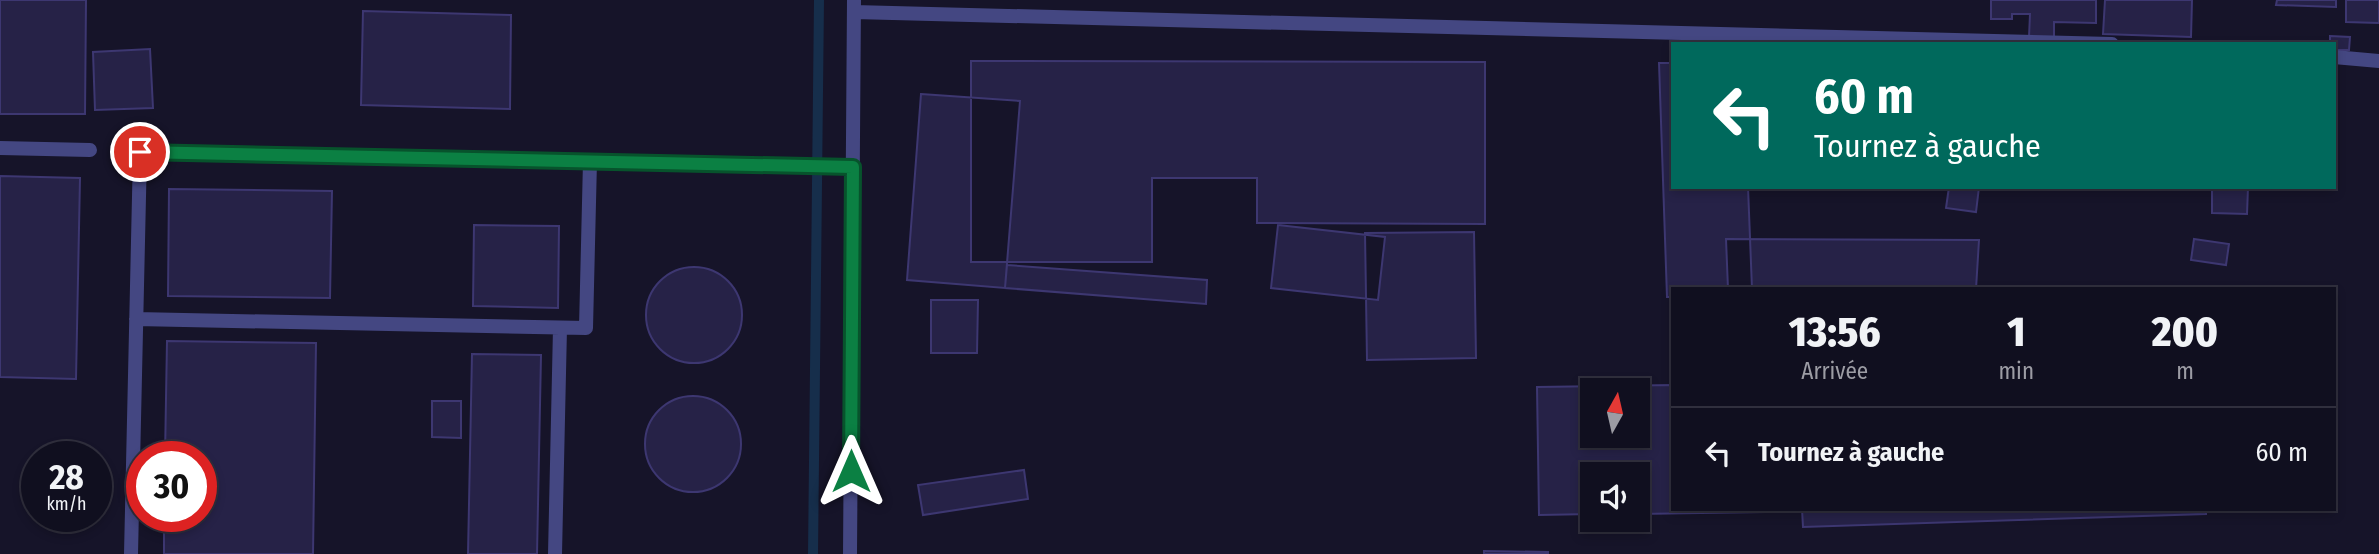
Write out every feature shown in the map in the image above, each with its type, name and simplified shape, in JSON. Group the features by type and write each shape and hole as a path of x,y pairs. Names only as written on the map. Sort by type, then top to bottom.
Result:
{"street":[{"path":"850,554 854,6 2046,42"},
{"path":"2336,57 2379,61"},
{"path":"0,148 90,150"},
{"path":"131,554 140,152 853,167"},
{"path":"136,319 586,328 590,161"},
{"path":"555,554 560,328"}],"building":[{"path":"0,0 86,0 85,114 0,114"},
{"path":"1991,0 2096,0 2096,23 2054,22 2054,37 2029,37 2030,14 2012,14 2012,19 1991,19"},
{"path":"2105,0 2192,0 2191,37 2103,34"},
{"path":"2277,0 2336,0 2336,7 2276,5"},
{"path":"2346,0 2379,0 2379,23 2346,22"},
{"path":"363,11 511,15 510,109 361,105"},
{"path":"2330,36 2350,37 2349,50 2336,50 2336,42 2330,42"},
{"path":"150,49 153,108 95,110 93,52"},
{"path":"971,61 1485,62 1485,224 1257,223 1257,178 1152,178 1152,262 971,262"},
{"path":"1659,63 1671,63 1671,189 1748,189 1752,287 1671,287 1671,297 1667,297"},
{"path":"921,94 1020,101 1005,288 907,280"},
{"path":"0,176 80,178 76,379 0,377"},
{"path":"169,189 332,191 330,298 168,296"},
{"path":"1949,189 1979,189 1976,212 1946,208"},
{"path":"2212,189 2248,189 2247,214 2212,213"},
{"path":"474,225 559,226 558,308 473,306"},
{"path":"1278,225 1385,237 1378,300 1271,288"},
{"path":"1474,232 1476,358 1367,360 1365,233"},
{"path":"1726,239 1979,240 1976,287 1728,287"},
{"path":"2194,239 2229,244 2226,265 2191,260"},
{"path":"1007,265 1207,280 1206,304 1005,288"},
{"path":"694,267 712,271 728,281 738,297 742,315 738,333 728,349 712,359 694,363 676,359 660,349 650,333 646,315 650,297 660,281 676,271"},
{"path":"931,300 978,300 977,353 931,353"},
{"path":"167,341 316,343 313,554 164,554 164,532 217,532 217,441 165,441"},
{"path":"472,354 541,355 537,554 468,554"},
{"path":"1650,385 1671,385 1671,511 1765,511 1650,514 1650,462 1580,462 1580,514 1539,515 1537,387 1580,386 1580,448 1650,448"},
{"path":"693,396 711,400 727,410 737,426 741,444 737,462 727,478 711,488 693,492 675,488 659,478 649,462 645,444 649,426 659,410 675,400"},
{"path":"432,401 461,401 461,438 432,437"},
{"path":"1024,470 1028,499 923,515 918,485"},
{"path":"1802,511 2206,511 2206,514 1803,527"},
{"path":"1484,551 1548,552 1548,554 1484,554"}],"waterway":[{"path":"813,554 819,0"}],"route":[{"path":"140,152 853,167 851,471"}]}
